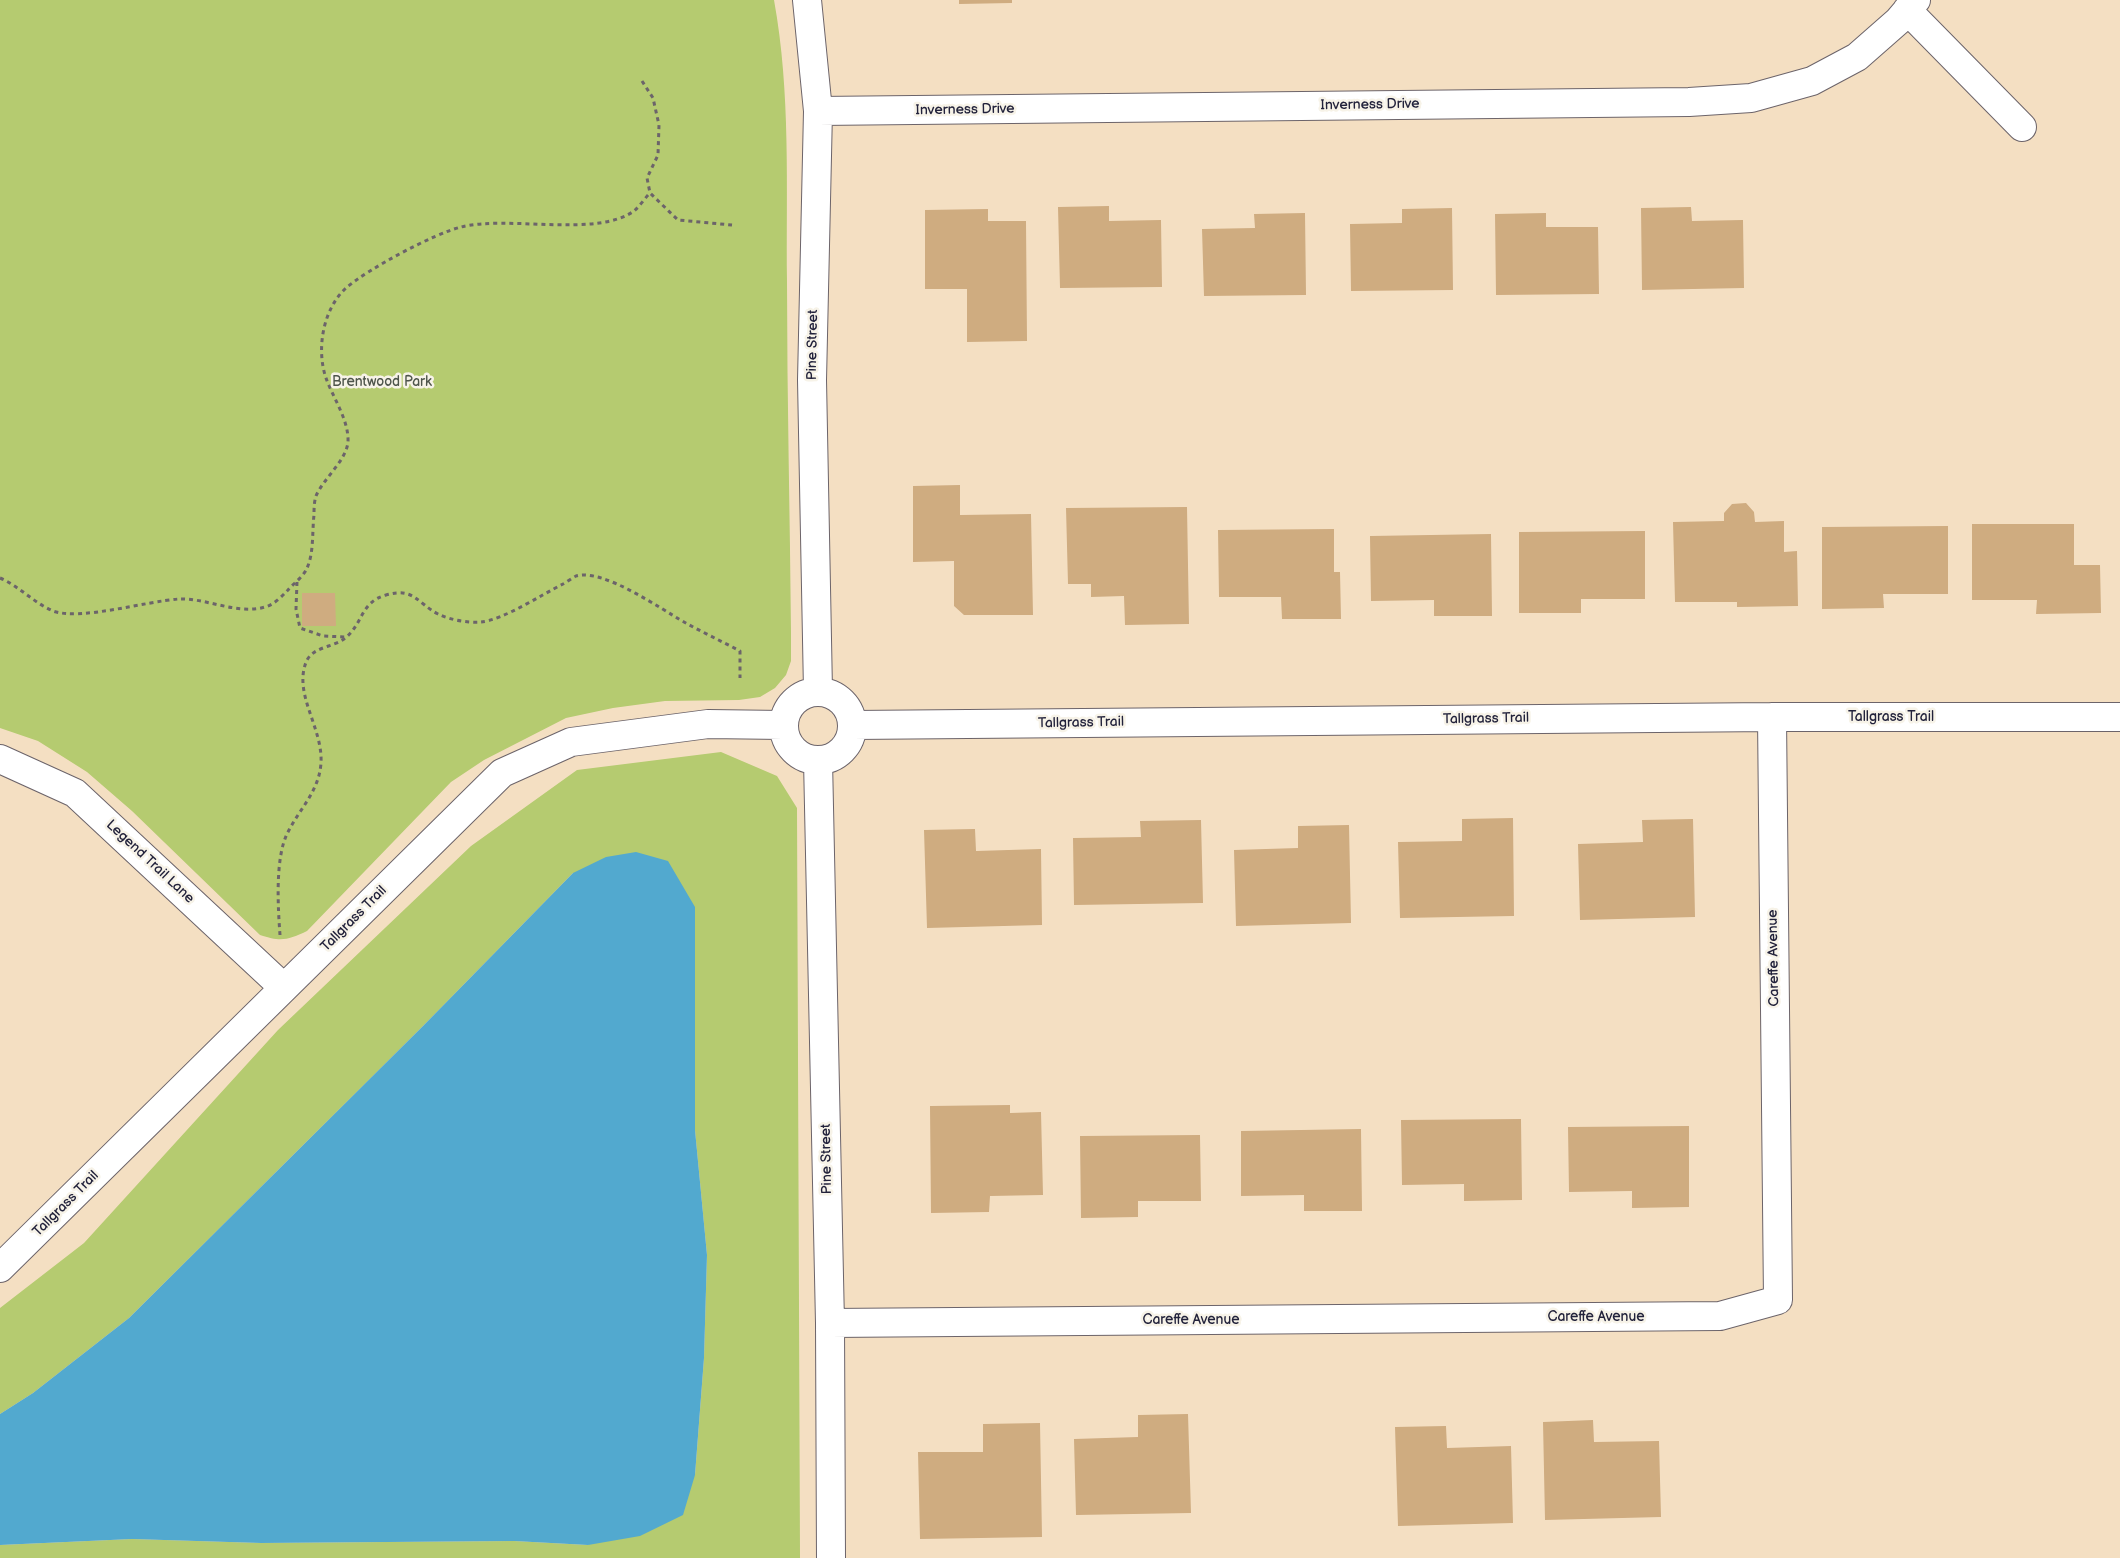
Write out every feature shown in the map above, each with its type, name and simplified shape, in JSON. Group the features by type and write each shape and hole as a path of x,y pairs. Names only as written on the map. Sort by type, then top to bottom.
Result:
{"street":[{"name":"Pine Street","path":"807,0 818,111 812,380 818,691"},
{"name":"Inverness Drive","path":"818,111 1688,102 1751,98 1812,82 1857,57 1907,10"},
{"path":"1907,10 2022,127"},
{"path":"812,691 835,696 845,703 853,725 851,736 839,754 818,760 798,754 790,746 783,726 786,714 792,703 812,691"},
{"name":"Tallgrass Trail","path":"853,725 1772,717 2120,717"},
{"name":"Careffe Avenue","path":"830,1323 1720,1316 1778,1300 1772,717"},
{"name":"Tallgrass Trail","path":"0,1268 502,773 571,742 708,724 783,726"},
{"name":"Legend Trail Lane","path":"0,759 75,793 284,988"},
{"name":"Pine Street","path":"818,760 830,1323 831,1558"}],"path":[{"path":"642,81 652,98 659,125 658,155 646,178 650,193 678,220 732,225"},
{"path":"0,578 12,583 54,612 85,613 180,599 203,601 250,610 268,607 307,571 310,560 316,497 335,469 348,444 347,428 325,376 322,347 326,316 332,304 345,289 366,274 408,251 462,226 494,223 583,224 613,221 634,210 650,193"},
{"path":"284,988 279,927 281,857 287,834 317,785 320,765 321,745 302,685 304,670 308,658 318,650 336,644 346,637 372,600 400,592 408,593 438,614 457,620 480,622 498,618 577,576 601,578 624,587 684,622 740,651 740,678"},
{"path":"296,581 296,609 300,628 323,636 346,637"}],"green space":[{"name":"Brentwood Park","path":"0,0 774,0 783,70 786,141 791,633 791,661 786,675 775,688 760,697 739,700 665,701 613,708 566,718 484,760 451,782 307,931 284,939 274,939 260,935 132,811 87,772 38,741 0,728"},
{"path":"721,752 777,776 797,808 800,1558 0,1558 0,1545 132,1539 261,1543 514,1541 588,1545 695,1475 704,1358 707,1255 695,1130 573,873 423,1026 129,1318 33,1393 0,1414 0,1308 84,1243 278,1030 471,846 577,770"}],"water":[{"path":"636,852 668,861 695,907 695,1130 707,1255 704,1358 695,1475 683,1515 640,1536 588,1545 514,1541 261,1543 132,1539 0,1545 0,1414 33,1393 129,1318 423,1026 573,873 606,857"}],"building":[{"path":"959,0 1012,0 1012,3 959,4"},
{"path":"1109,206 1109,221 1161,220 1162,287 1060,288 1058,207"},
{"path":"1691,207 1692,221 1743,220 1744,288 1642,290 1641,208"},
{"path":"1452,208 1453,290 1351,291 1350,224 1402,223 1402,209"},
{"path":"988,209 988,221 1026,221 1027,341 967,342 967,289 925,289 925,210"},
{"path":"1305,213 1306,295 1204,296 1202,229 1255,228 1254,214"},
{"path":"1546,213 1546,227 1598,227 1599,294 1496,295 1495,214"},
{"path":"960,485 960,515 1031,514 1033,615 964,615 954,606 954,561 913,562 913,486"},
{"path":"1746,503 1754,512 1755,522 1784,521 1784,552 1797,551 1798,606 1737,607 1737,602 1675,602 1673,522 1724,521 1724,513 1732,504"},
{"path":"1187,507 1189,624 1125,625 1124,596 1091,597 1091,584 1068,584 1066,508"},
{"path":"1972,524 2074,524 2074,565 2100,565 2101,613 2036,614 2037,600 1972,600"},
{"path":"1948,526 1948,594 1883,594 1884,608 1822,609 1822,527"},
{"path":"1334,529 1334,572 1340,572 1341,619 1282,619 1281,597 1219,597 1218,530"},
{"path":"1645,531 1645,599 1581,599 1581,613 1519,613 1519,532"},
{"path":"1491,534 1492,616 1434,616 1434,600 1371,601 1370,536"},
{"path":"302,593 335,593 336,626 302,626"},
{"path":"1513,818 1514,916 1400,918 1398,842 1462,841 1462,819"},
{"path":"1693,819 1695,917 1580,920 1578,844 1643,842 1642,820"},
{"path":"1201,820 1203,903 1074,905 1073,838 1141,837 1140,821"},
{"path":"1349,825 1351,923 1236,926 1234,850 1298,848 1298,826"},
{"path":"975,829 976,851 1041,849 1042,925 927,928 924,830"},
{"path":"1010,1105 1010,1113 1041,1112 1043,1195 990,1196 989,1212 931,1213 930,1106"},
{"path":"1521,1119 1522,1200 1464,1201 1464,1184 1402,1185 1401,1120"},
{"path":"1689,1126 1689,1207 1632,1208 1632,1191 1569,1192 1568,1127"},
{"path":"1361,1129 1362,1211 1304,1211 1304,1195 1241,1196 1241,1131"},
{"path":"1200,1135 1201,1201 1138,1201 1138,1217 1081,1218 1080,1136"},
{"path":"1188,1414 1191,1513 1076,1515 1074,1439 1138,1437 1138,1415"},
{"path":"1593,1420 1594,1442 1659,1441 1661,1517 1545,1520 1543,1422"},
{"path":"1040,1423 1042,1537 920,1539 918,1452 983,1452 983,1424"},
{"path":"1446,1426 1447,1448 1511,1446 1513,1523 1398,1526 1395,1427"}]}
